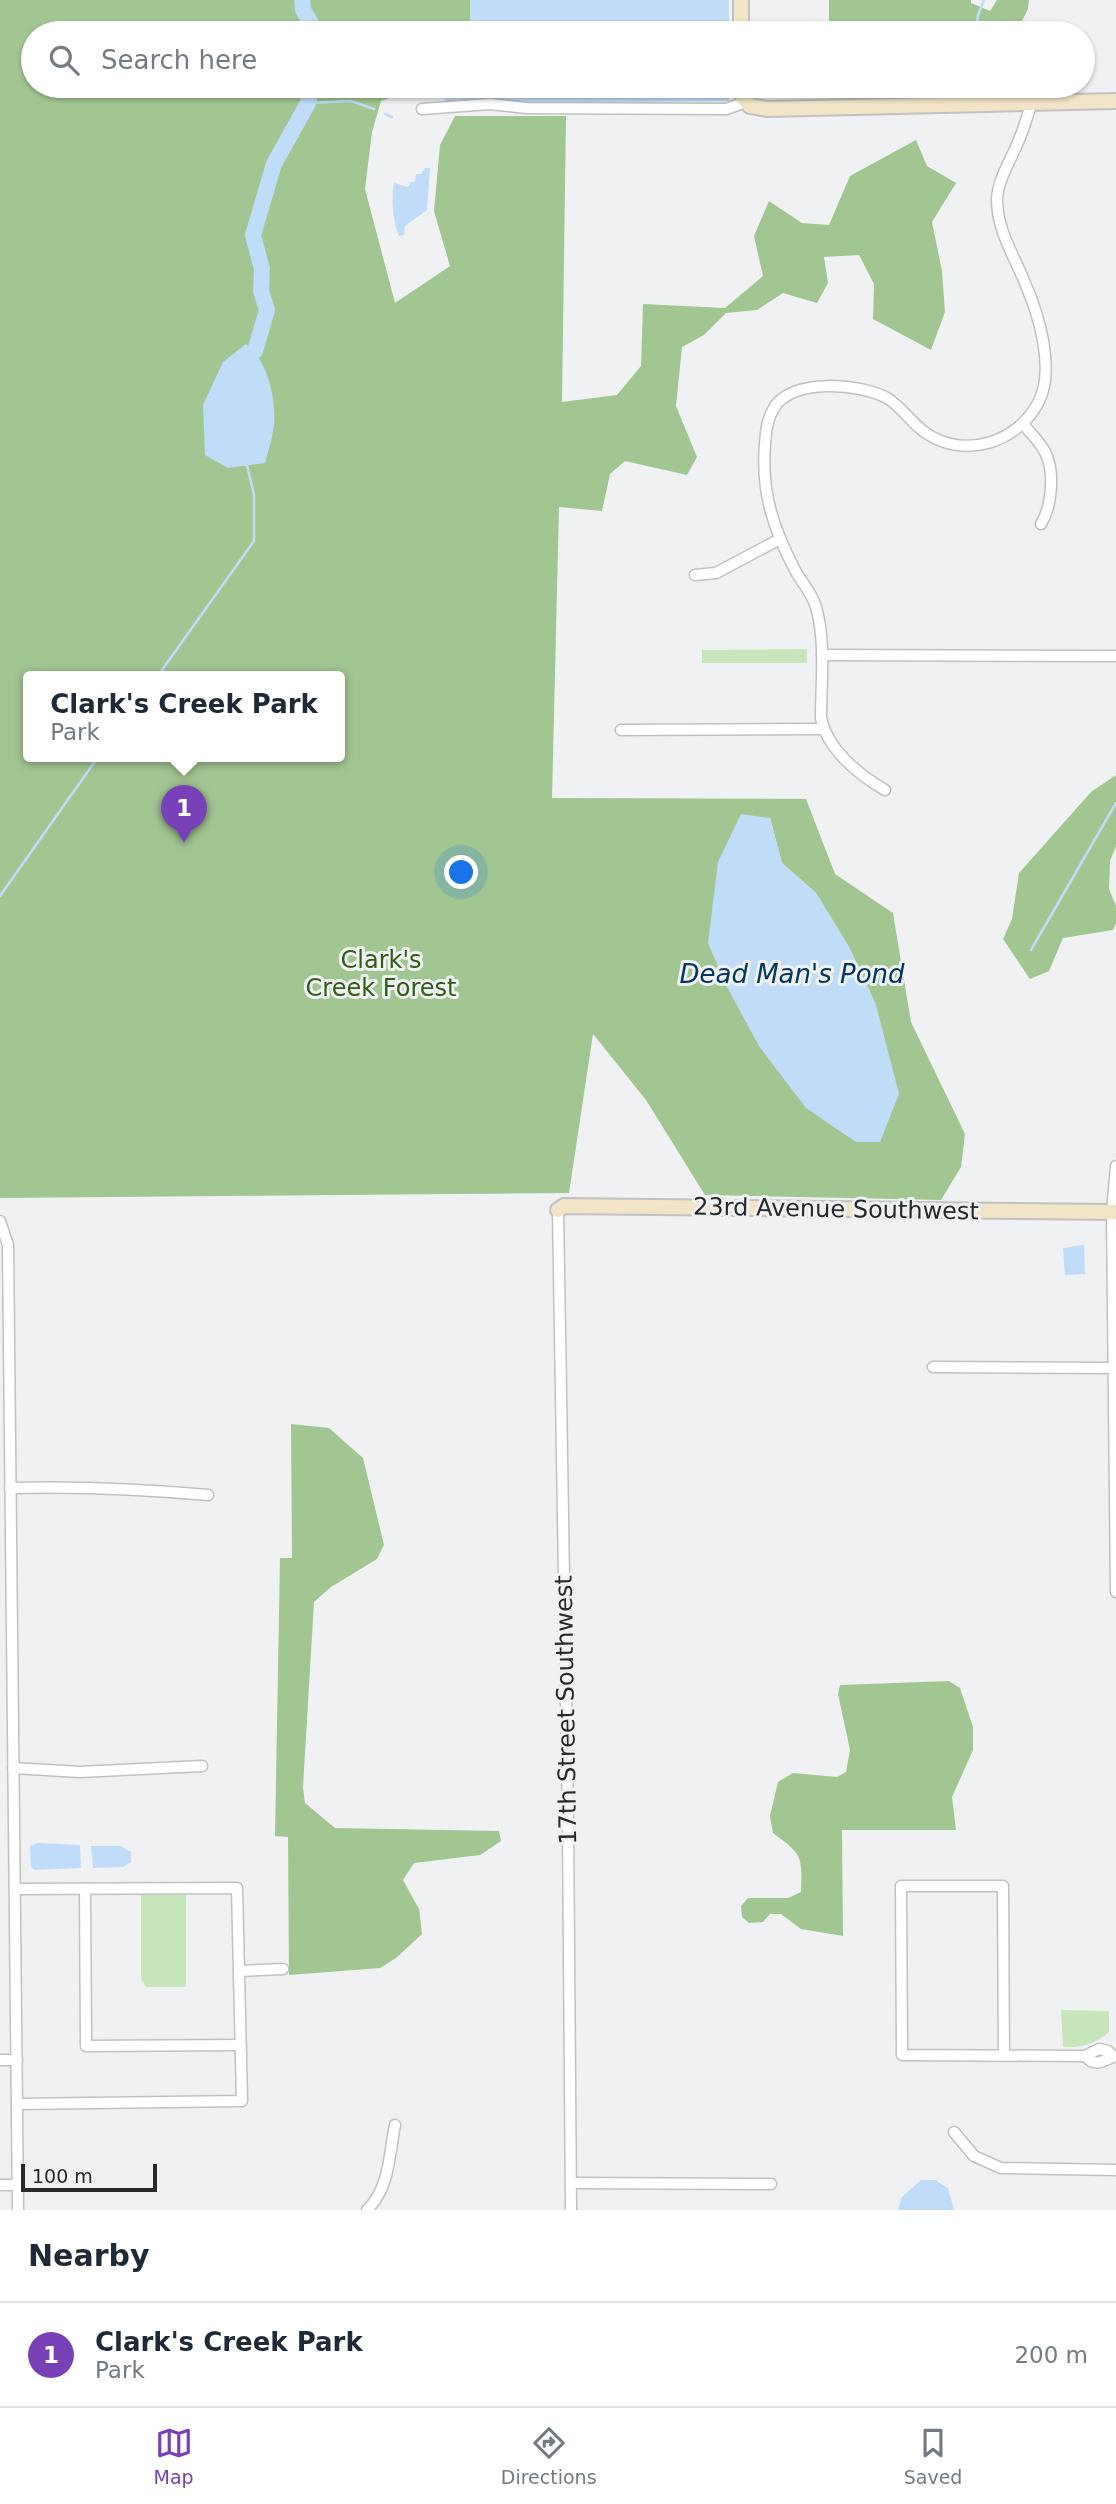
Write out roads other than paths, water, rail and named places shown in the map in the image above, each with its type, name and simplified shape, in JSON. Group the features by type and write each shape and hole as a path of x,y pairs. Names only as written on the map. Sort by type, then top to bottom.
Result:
{"street":[{"path":"741,0 741,21"},
{"path":"745,98 750,106 767,109 1116,101"},
{"path":"422,109 490,104 527,108 726,109 746,102"},
{"path":"885,790 854,768 823,729 822,655 815,604 780,539 767,501 763,464 769,420 774,407 786,395 810,387 865,389 889,399 925,433 945,442 975,446 990,443 1010,435 1024,425 1044,387 1045,356 1026,284 1000,226 997,197 1031,104"},
{"path":"1024,425 1045,451 1050,468 1048,507 1041,524"},
{"path":"695,575 716,573 780,539"},
{"path":"822,655 1116,656"},
{"path":"621,730 823,729"},
{"path":"1116,1166 1116,1592"},
{"name":"23rd Avenue Southwest","path":"558,1210 565,1206 1114,1212"},
{"name":"17th Street Southwest","path":"558,1210 571,2210"},
{"path":"0,1221 8,1245 18,2210"},
{"path":"933,1367 1115,1368"},
{"path":"10,1488 53,1486 208,1495"},
{"path":"13,1768 80,1772 202,1766"},
{"path":"1004,2056 1003,1886 901,1886 902,2055 1004,2056 1085,2056 1099,2049 1114,2056"},
{"path":"15,1889 237,1888 242,2101 17,2104"},
{"path":"85,1889 86,2046 240,2045"},
{"path":"239,1971 283,1969"},
{"path":"0,2060 17,2060"},
{"path":"367,2210 376,2200 384,2183 395,2125"},
{"path":"954,2132 974,2156 1001,2168 1116,2170"},
{"path":"571,2183 771,2184"},
{"path":"0,2185 18,2185"}],"water":[{"path":"470,0 729,0 729,21 470,21"},
{"path":"445,98 729,98 729,101 445,103"},
{"path":"425,168 430,168 427,210 405,226 404,235 399,236 393,210 394,183 408,187 411,182 415,182 416,174 421,174"},
{"path":"246,344 260,360 269,381 274,404 273,430 265,463 228,468 205,455 203,405 223,362"},
{"name":"Dead Man's Pond","path":"741,814 770,818 782,863 816,893 849,947 876,1005 899,1094 880,1142 856,1142 806,1108 759,1046 727,987 708,943 718,862"},
{"path":"1084,1245 1085,1274 1065,1275 1063,1248"},
{"path":"38,1843 80,1845 81,1868 34,1870 31,1867 30,1846"},
{"path":"91,1846 121,1846 131,1852 131,1862 123,1867 93,1868"},
{"path":"921,2180 935,2180 948,2188 954,2210 898,2210 902,2197"}],"waterway":[{"path":"302,0 303,10 310,21"},
{"path":"977,21 984,0"},
{"path":"255,351 267,310 261,291 262,269 253,235 274,164 309,98"},
{"path":"308,103 351,101 374,109"},
{"path":"385,114 392,117"},
{"path":"161,671 254,541 254,495 247,465"},
{"path":"0,896 94,762"},
{"path":"1031,950 1116,803"}],"place":[{"name":"Clark's Creek Park","path":"184,843"}],"park label":[{"name":"Clark's Creek Forest","path":"381,974"}]}
